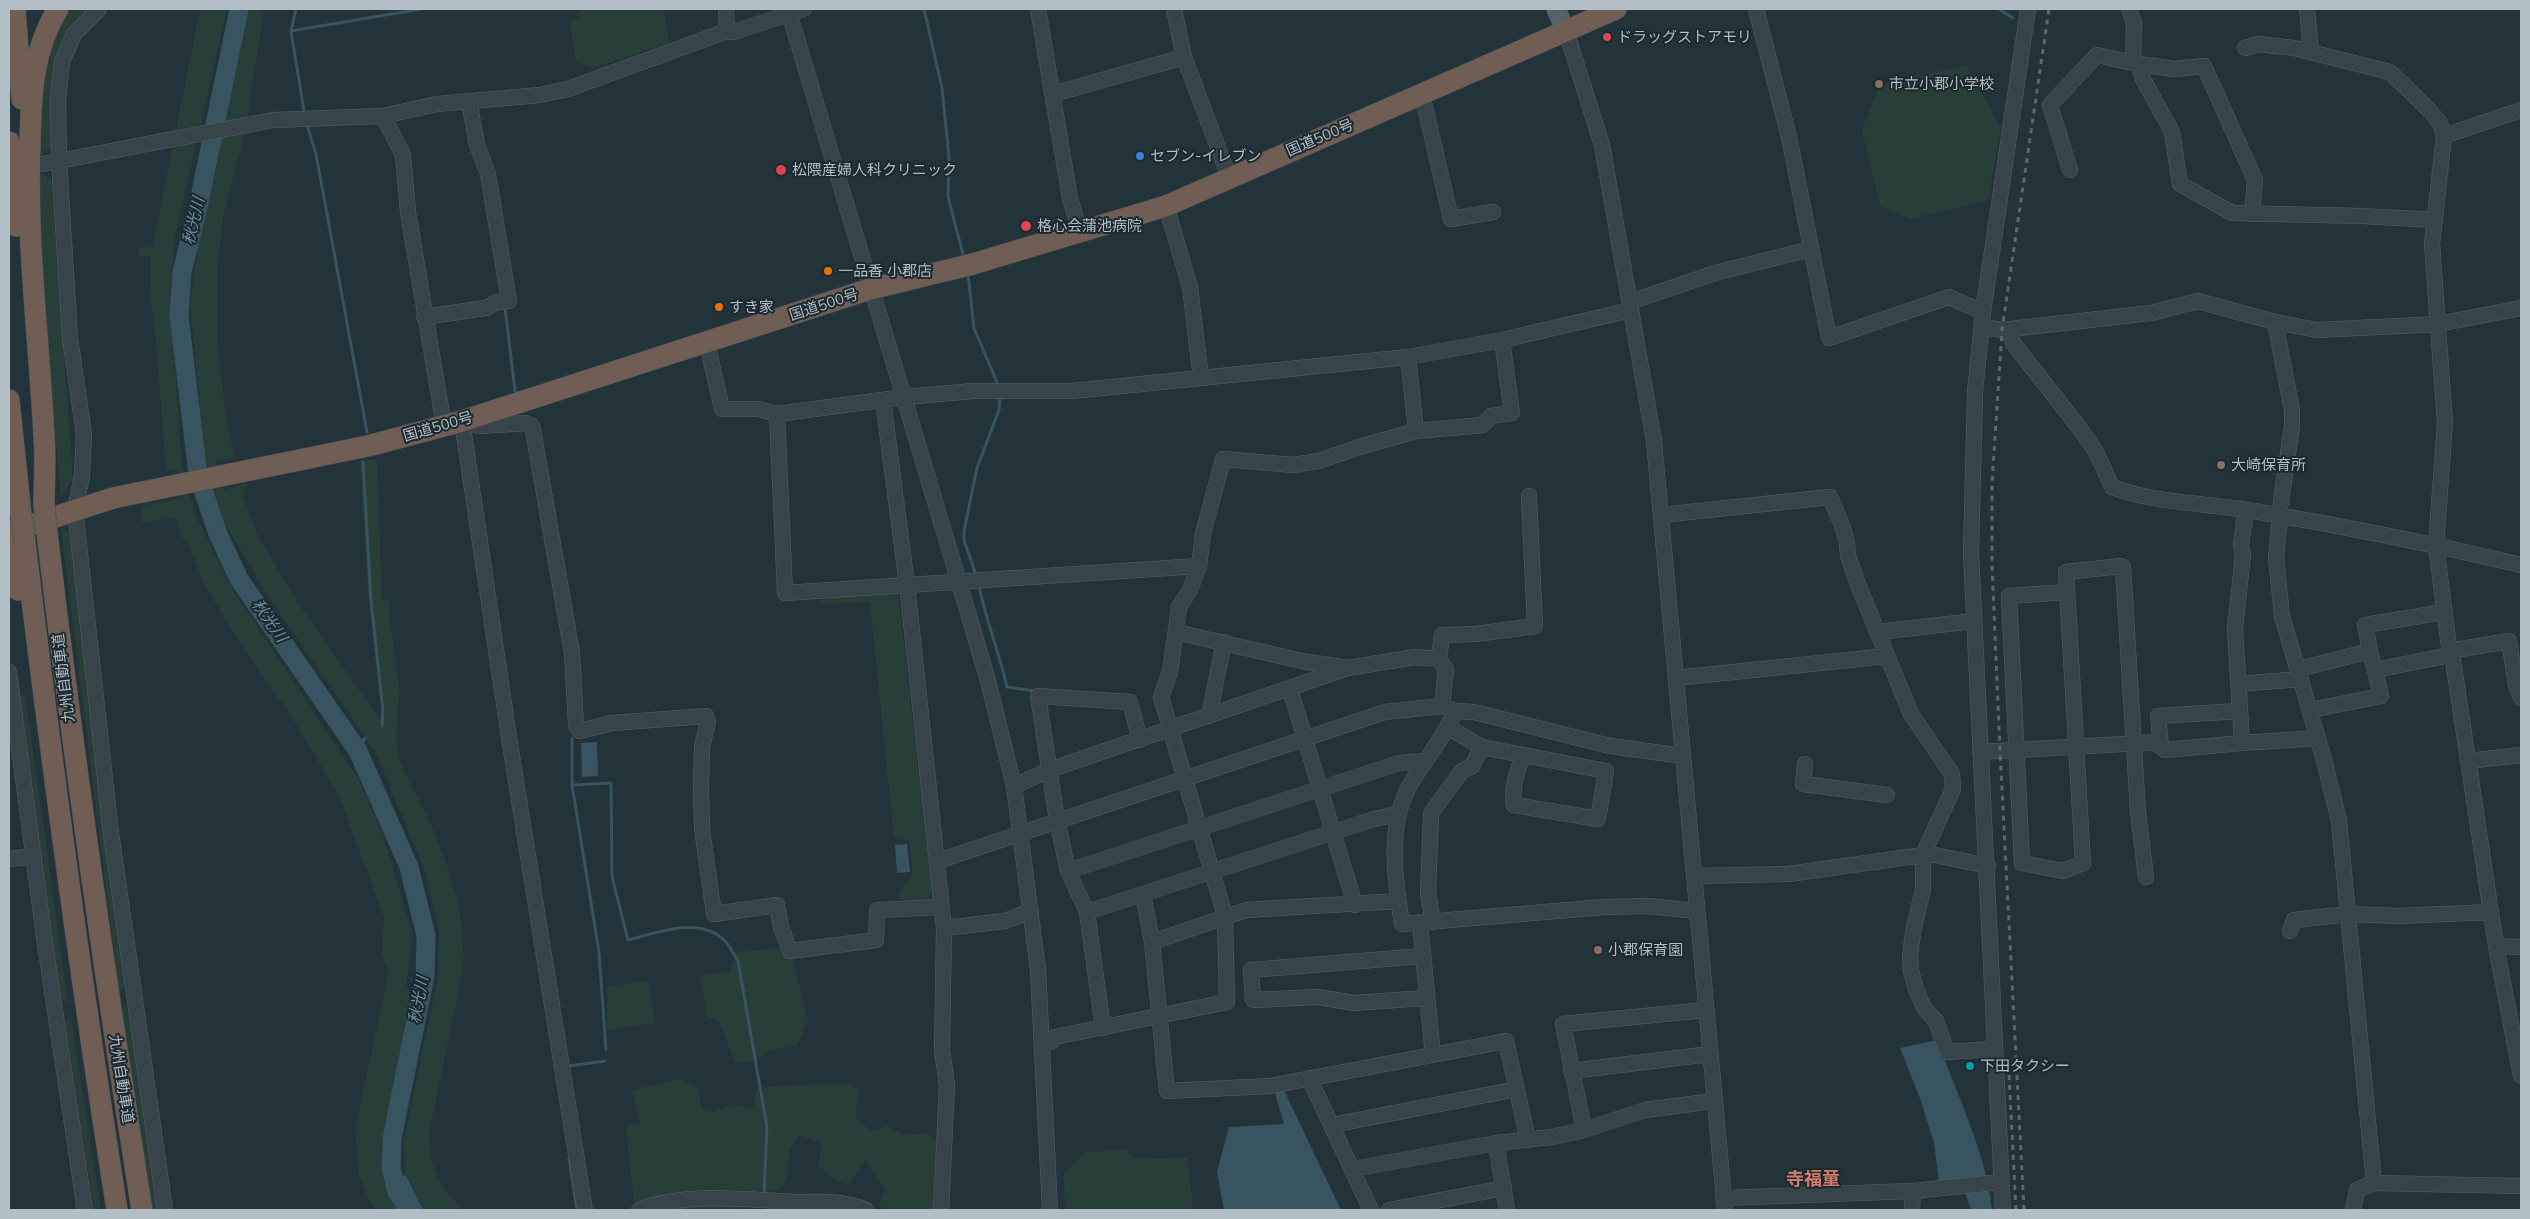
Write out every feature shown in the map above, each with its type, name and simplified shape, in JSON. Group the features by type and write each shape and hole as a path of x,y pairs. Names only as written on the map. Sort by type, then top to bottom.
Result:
{"highway":[{"path":"15,9 28,182 30,254 45,438 44,505"},
{"path":"28,182 35,70 44,35 58,9"},
{"name":"国道500号","path":"13,542 75,509 180,484 368,446 453,423 707,343 870,289 973,264 1166,206 1616,9"},
{"name":"九州自動車道","path":"9,142 28,362 82,819 105,982 142,1210"},
{"name":"九州自動車道","path":"9,400 21,515 13,542 52,765 82,987 117,1210"}],"main road":[{"path":"1556,9 1566,31"}],"street":[{"path":"99,9 74,34 62,62 58,99 58,161 70,338 84,434 82,476 75,509 110,833 165,1210"},
{"path":"726,9 727,32"},
{"path":"43,164 234,126 287,119 383,116 437,104 540,95 568,89 607,72 727,32 734,32 788,11 804,9"},
{"path":"1038,9 1070,198 1080,232"},
{"path":"1174,9 1184,57 1229,177"},
{"path":"1756,9 1789,136 1829,338 1949,297 1983,319 1996,330 2151,313 2198,301 2275,322 2318,330 2438,324 2521,308"},
{"path":"2003,1210 1994,1049 1988,866 1980,752 1971,554 1972,453 1975,392 1983,319 2028,9"},
{"path":"2129,9 2134,24 2136,64 2172,132 2180,184 2232,214 2362,216 2434,220"},
{"path":"2307,9 2311,52"},
{"path":"788,11 988,681 1014,786 1038,970 1050,1210"},
{"path":"1566,31 1602,145 1654,441 1724,1204 1913,1191 2001,1182"},
{"path":"2245,48 2258,44 2311,52 2390,72 2430,111 2440,123 2444,136 2432,244 2445,423 2436,545 2450,653 2453,660 2496,946 2521,1076"},
{"path":"2070,170 2050,105 2097,55 2136,64 2174,69 2204,66 2256,180 2252,214"},
{"path":"1053,94 1184,57"},
{"path":"1422,94 1451,219 1493,212"},
{"path":"424,317 486,308 497,302 509,301 488,174 477,145 469,101"},
{"path":"2444,136 2521,110"},
{"path":"383,116 403,155 408,212 424,317 438,377 453,423 510,744 585,1210"},
{"path":"1166,206 1190,287 1201,378"},
{"path":"707,343 722,410 758,409 776,414 904,397 974,392 1072,391 1408,357 1502,340 1631,306 1715,273 1811,249"},
{"path":"2275,322 2292,410 2292,426 2276,557 2282,616 2318,738 2339,821 2374,1183"},
{"path":"2009,329 2013,343 2096,452 2112,487 2189,504 2246,510 2436,545 2521,565"},
{"path":"1043,1044 1052,1041 1055,1037 1227,1002 1224,916 1161,697 1170,672 1179,607 1190,590 1199,566 1203,534 1223,459 1293,465 1318,461 1359,446 1416,432 1482,425 1491,416 1512,413 1502,340"},
{"path":"1408,357 1416,432"},
{"path":"883,400 907,585 944,928 942,1050 946,1085 941,1210"},
{"path":"776,414 785,593 1199,566"},
{"path":"453,423 480,426 526,423 532,426 572,653 576,725 580,732 612,723 706,716 708,722 702,746 702,829 714,914 777,904 781,927 790,951 876,940 877,910 941,907"},
{"path":"1529,496 1535,626 1476,634 1442,635 1440,659 1446,669 1448,728 1408,789 1398,814 1395,848 1398,901 1402,924 1604,907 1648,906 1697,911"},
{"path":"1661,515 1830,497 1848,543 1848,556 1859,587 1911,714 1952,774 1953,789 1923,854 1923,890 1912,932 1910,971 1924,1008 1936,1021 1947,1052 1994,1049"},
{"path":"2242,743 2235,629 2243,555 2240,545 2246,510"},
{"path":"2067,592 2009,596 2022,863 2063,871 2083,863 2067,592 2068,570 2123,567 2133,744 2146,876"},
{"path":"2310,710 2381,696 2365,625 2444,612"},
{"path":"1878,632 1974,621"},
{"path":"1176,632 1302,661 1348,668"},
{"path":"2375,670 2509,641 2516,685 2521,698"},
{"path":"1209,716 1224,642"},
{"path":"2238,684 2300,674 2370,651"},
{"path":"1676,678 1887,656"},
{"path":"1014,786 1049,770 1348,668 1415,658 1440,659"},
{"path":"9,672 45,944 85,1210"},
{"path":"1290,688 1304,740 1355,905"},
{"path":"1102,1028 1087,912 1068,871 1057,820 1038,696 1130,702 1140,740"},
{"path":"938,862 1057,820 1185,780 1385,712 1448,708 1474,712 1610,746 1683,756"},
{"path":"2239,711 2158,716 2160,742 2165,750 2318,738"},
{"path":"1448,728 1482,747 1606,770 1598,819 1514,805 1512,796 1515,779 1523,756"},
{"path":"1980,752 2160,742"},
{"path":"1433,1055 1422,956 1428,894 1431,813 1462,771 1472,766 1482,747"},
{"path":"2468,761 2521,755"},
{"path":"1068,871 1399,763 1425,761"},
{"path":"1805,764 1802,784 1887,795"},
{"path":"1087,912 1389,814 1398,814"},
{"path":"1694,876 1789,874 1923,854 1988,866"},
{"path":"9,859 34,856"},
{"path":"1143,894 1152,942 1161,1016 1167,1092 1270,1086 1507,1042 1528,1140"},
{"path":"1152,942 1246,910 1398,901"},
{"path":"944,928 1005,921 1031,911"},
{"path":"2290,931 2294,920 2349,914 2398,916 2491,912"},
{"path":"2496,946 2521,947"},
{"path":"1422,956 1343,962 1319,966 1251,970 1253,1000 1318,997 1354,1003 1426,998"},
{"path":"1584,1130 1563,1024 1705,1010"},
{"path":"1571,1071 1710,1054"},
{"path":"1309,1078 1371,1210"},
{"path":"1332,1126 1517,1089"},
{"path":"1353,1169 1496,1143 1528,1140 1584,1130 1645,1110 1714,1101"},
{"path":"1496,1143 1507,1210"},
{"path":"2353,1210 2357,1190 2374,1183 2521,1186"},
{"path":"1389,1210 1504,1188"},
{"path":"1912,1210 1913,1191"},
{"path":"639,1210 669,1202 705,1199 833,1203 858,1206 866,1210"}],"green space":[{"path":"67,9 87,9 67,32 51,148 37,158 46,50"},
{"path":"200,9 227,9 175,236 170,295 182,466 195,514 231,587 359,780 383,836 413,935 406,984 413,1001 381,1144 385,1182 397,1210 376,1210 370,1202 359,1175 355,1129 389,971 382,955 384,917 339,796 290,714 246,652 206,588 187,542 181,536 176,518 142,522 141,506 183,498 177,468 166,471 156,342 150,293 151,255 140,257 138,248 153,247 172,147 76,151 176,129"},
{"path":"248,9 264,9 245,133 223,217 217,272 217,340 224,401 234,458 216,461 223,490 247,483 243,495 256,532 298,603 379,718 381,709 368,593 360,460 377,460 382,600 389,599 391,632 399,686 397,751 404,772 422,805 441,849 454,888 462,928 463,969 429,1134 431,1158 437,1175 462,1210 423,1210 406,1175 403,1143 438,978 439,933 426,874 377,755 266,593 222,518 206,462 190,306 197,250"},
{"path":"579,9 664,9 669,42 614,62 591,67 576,62 569,20 580,18"},
{"path":"1966,65 2001,128 1988,200 1910,219 1880,206 1862,129 1881,84"},
{"path":"38,172 51,179 73,479 61,497 37,238"},
{"path":"61,529 72,532 126,987 119,992"},
{"path":"898,592 932,892 924,902 896,899 913,874 909,841 894,838 870,602 822,604 822,596"},
{"path":"25,693 68,1003 61,998 18,699"},
{"path":"782,948 792,957 808,1021 797,1046 769,1050 755,1061 735,1063 719,1020 707,1017 700,976 730,971 737,952"},
{"path":"649,981 655,1023 607,1030 607,986"},
{"path":"121,1007 129,1009 161,1210 153,1210"},
{"path":"71,1017 101,1210 94,1210 65,1021"},
{"path":"680,1079 698,1088 702,1110 713,1112 732,1104 753,1108 757,1087 849,1083 860,1091 856,1106 856,1120 872,1131 888,1126 903,1135 927,1133 936,1141 933,1210 884,1210 879,1205 885,1190 865,1160 848,1185 834,1180 818,1165 822,1144 800,1135 790,1148 787,1179 780,1190 744,1192 741,1210 676,1210 682,1194 634,1203 626,1126 640,1124 632,1090"},
{"path":"1127,1149 1135,1159 1188,1158 1193,1210 1065,1210 1064,1174 1084,1153"}],"water":[{"path":"597,742 598,776 582,777 581,743"},
{"path":"907,844 910,872 897,873 895,845"},
{"path":"1937,1040 1977,1145 1989,1188 1992,1210 1971,1210 1961,1181 1939,1182 1934,1143 1921,1101 1900,1048"},
{"path":"1283,1088 1341,1210 1224,1210 1217,1172 1229,1127 1284,1124 1274,1090"},
{"path":"406,1175 423,1210 397,1210 385,1182"}],"waterway":[{"name":"秋光川","path":"239,9 196,216 182,272 179,315 198,475 218,534 239,579 358,751 409,867 426,936 425,976 392,1139 391,1167 397,1192 410,1210"},
{"path":"291,31 296,9"},
{"path":"304,111 291,31 421,9"},
{"path":"924,9 942,88 949,157 948,197 964,258"},
{"path":"1999,9 2013,18"},
{"path":"307,125 316,154 367,432"},
{"path":"968,274 974,328 999,387"},
{"path":"505,307 515,391"},
{"path":"976,575 964,540 964,531 977,468 999,410 1000,396"},
{"path":"363,462 371,600 383,711 382,726"},
{"path":"979,586 1007,687 1035,691"},
{"path":"358,751 365,738"},
{"path":"572,738 572,785 599,952 606,1050"},
{"path":"572,785 611,783 612,877 628,940 678,928 691,927 703,929 715,933 725,941 738,961 767,1127 764,1193"},
{"path":"569,1066 605,1061"},
{"path":"569,1158 577,1210"}],"railway":[{"path":"2024,1210 2000,751 1992,566 1992,483 2002,330 2049,9"},
{"path":"2009,1075 2016,1210"}],"place":[{"name":"ドラッグストアモリ","path":"1607,37"},
{"name":"市立小郡小学校","path":"1879,84"},
{"name":"セブン-イレブン","path":"1140,156"},
{"name":"松隈産婦人科クリニック","path":"781,170"},
{"name":"格心会蒲池病院","path":"1026,226"},
{"name":"一品香 小郡店","path":"828,271"},
{"name":"すき家","path":"719,307"},
{"name":"大崎保育所","path":"2221,465"},
{"name":"小郡保育園","path":"1598,950"},
{"name":"下田タクシー","path":"1970,1066"}],"district":[{"name":"寺福童","path":"1813,1180"}]}
